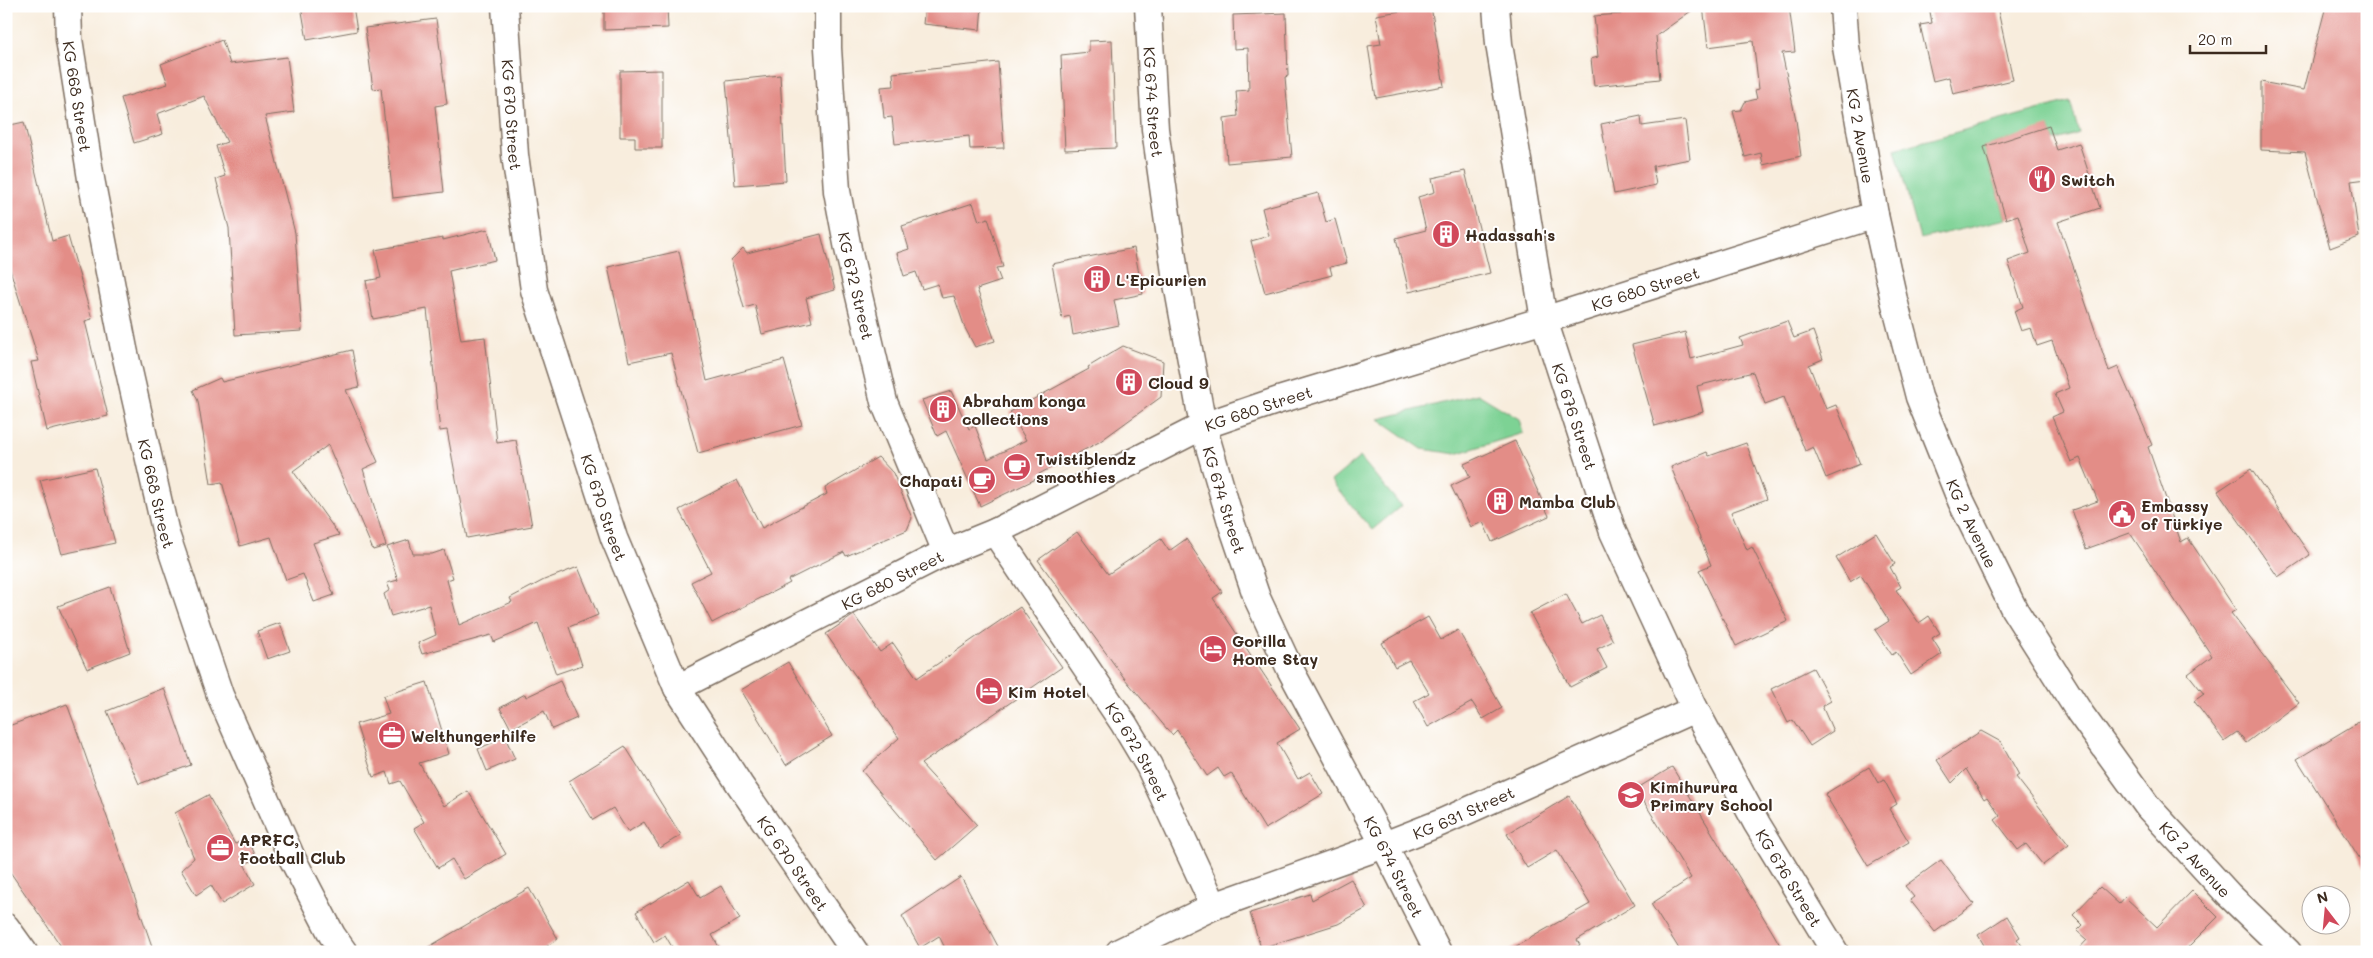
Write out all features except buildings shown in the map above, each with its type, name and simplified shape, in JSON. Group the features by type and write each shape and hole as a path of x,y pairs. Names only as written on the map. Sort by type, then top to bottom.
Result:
{"street":[{"name":"KG 668 Street","path":"68,6 69,39 91,178 124,348 166,534 220,695 292,858 332,935 344,952"},
{"name":"KG 670 Street","path":"505,6 515,155 534,290 614,538 677,688 740,785 855,952"},
{"name":"KG 672 Street","path":"828,6 828,48 837,191 848,249 884,402 946,552"},
{"name":"KG 674 Street","path":"1148,6 1155,129 1176,274 1203,426 1232,525 1258,598 1290,669 1384,845 1438,952"},
{"name":"KG 676 Street","path":"1496,6 1499,44 1544,320 1613,532 1695,709 1757,824 1835,952"},
{"name":"KG 2 Avenue","path":"1843,6 1846,47 1875,214 1894,300 1919,398 1961,501 2014,608 2080,713 2148,807 2229,895 2288,952"},
{"name":"KG 680 Street","path":"677,688 946,552 995,532 1203,426 1279,400 1544,320 1875,214"},
{"name":"KG 672 Street","path":"995,532 1124,724 1149,766 1214,906"},
{"name":"KG 631 Street","path":"1118,952 1214,906 1384,845 1449,819 1695,709"},
{"path":"6,927 24,952"}],"green space":[{"path":"2070,101 2079,133 2054,141 2049,127 1984,147 2006,219 1920,239 1895,149"},
{"path":"1478,394 1519,419 1523,433 1456,454 1422,449 1379,419"},
{"path":"1360,457 1401,506 1372,530 1331,481"}],"place":[{"name":"Switch","path":"2042,179"},
{"name":"Hadassah's","path":"1446,234"},
{"name":"L'Epicurien","path":"1097,279"},
{"name":"Cloud 9","path":"1129,382"},
{"name":"Abraham konga collections","path":"943,409"},
{"name":"Twistiblendz smoothies","path":"1017,467"},
{"name":"Chapati","path":"982,480"},
{"name":"Mamba Club","path":"1500,501"},
{"name":"Embassy of Türkiye","path":"2122,514"},
{"name":"Gorilla Home Stay","path":"1213,649"},
{"name":"Kim Hotel","path":"989,691"},
{"name":"Welthungerhilfe","path":"392,735"},
{"name":"Kimihurura Primary School","path":"1631,795"},
{"name":"APRFC, Football Club","path":"220,848"}]}
